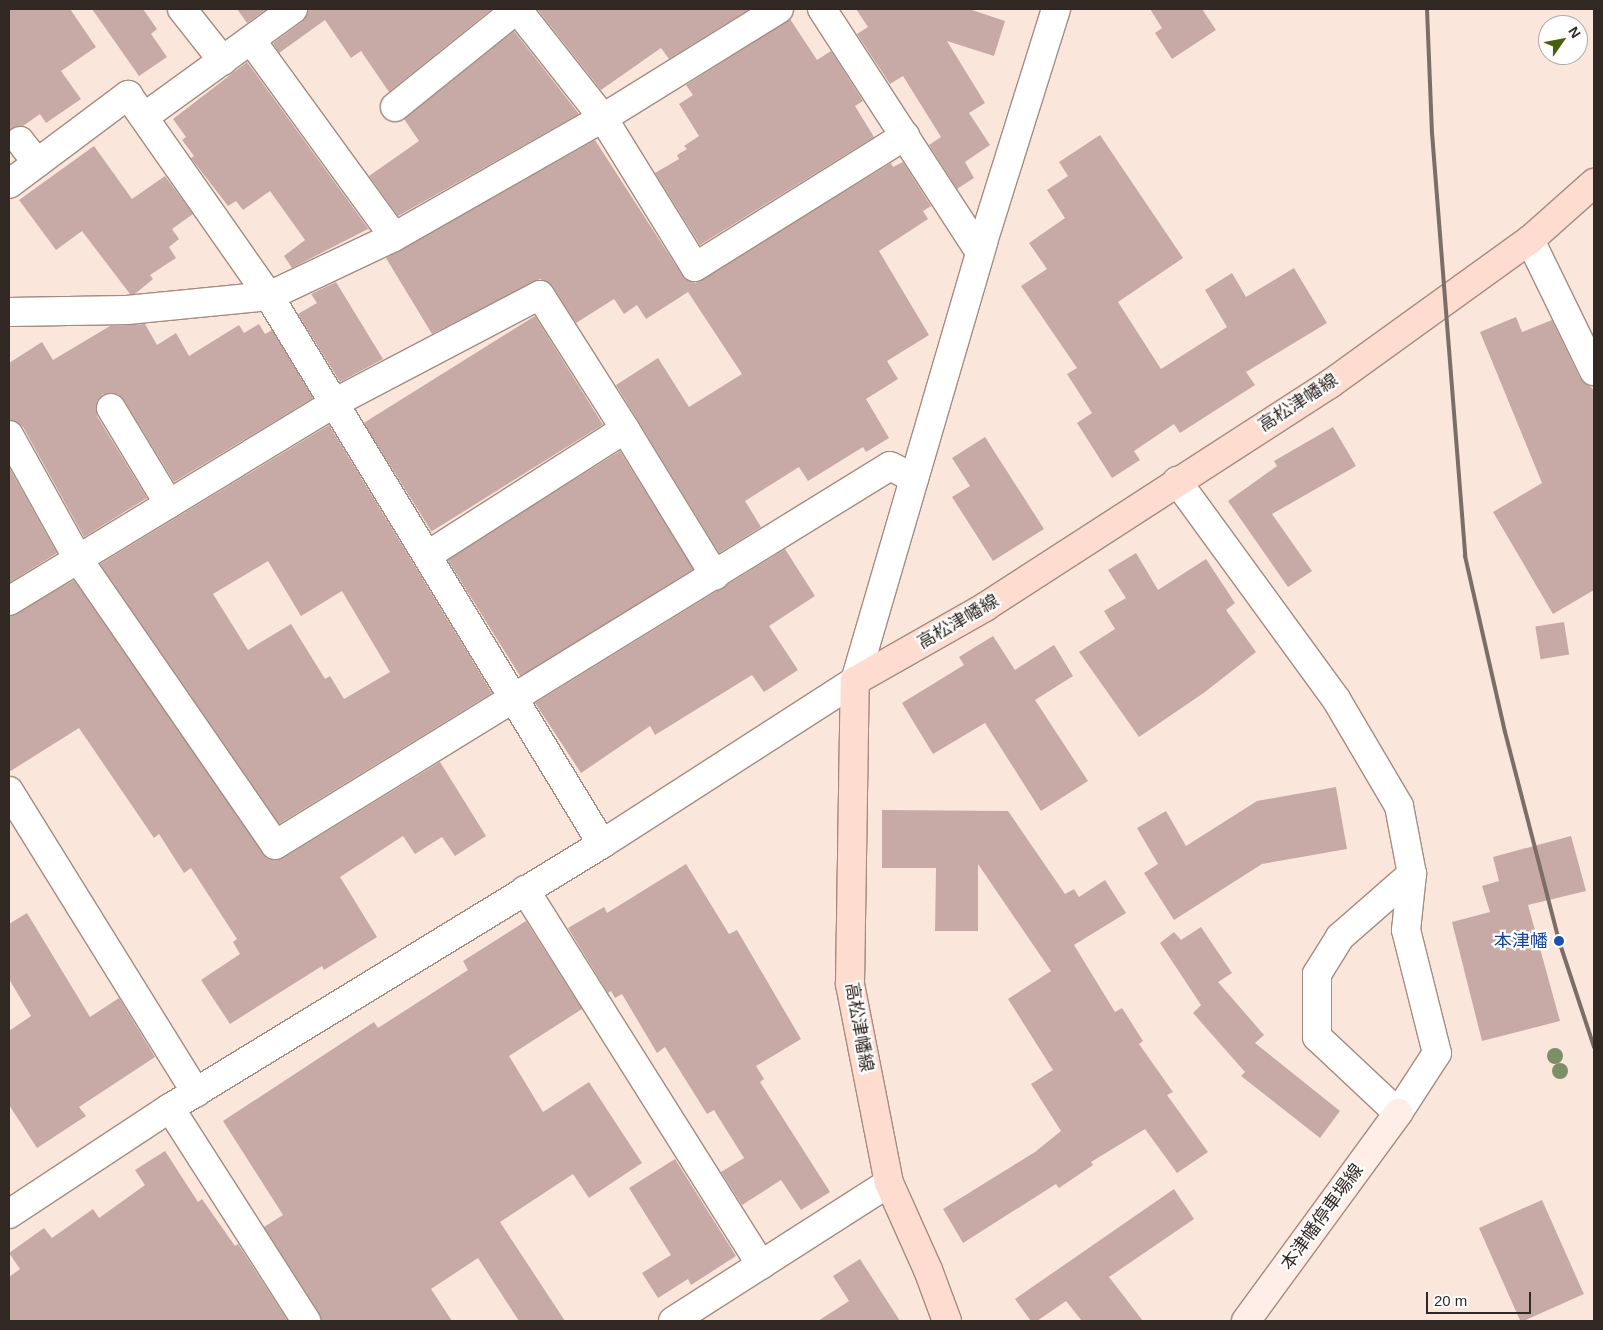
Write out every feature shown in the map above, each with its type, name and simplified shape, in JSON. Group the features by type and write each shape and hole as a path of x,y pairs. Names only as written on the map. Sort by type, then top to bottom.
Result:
{"main road":[{"name":"高松津幡線","path":"947,1321 928,1270 889,1183 850,984 855,681 986,607 1177,481 1330,384 1530,240 1594,183"},
{"name":"本津幡停車場線","path":"1246,1321 1398,1113"}],"street":[{"path":"182,9 222,61"},
{"path":"144,118 293,9"},
{"path":"395,107 517,9 603,118 695,266 905,136"},
{"path":"9,312 126,310 269,296 394,237 603,118 779,9"},
{"path":"822,9 980,252"},
{"path":"9,1214 170,1108 602,844 855,681 980,252 1056,9"},
{"path":"251,40 394,237"},
{"path":"9,184 128,95 269,296 336,402 602,844"},
{"path":"20,141 37,163"},
{"path":"1530,240 1594,371"},
{"path":"9,600 336,402 540,295 715,576"},
{"path":"111,408 169,504"},
{"path":"428,555 625,429"},
{"path":"9,435 78,559 275,845 514,700 890,466 914,478"},
{"path":"1177,481 1336,698 1399,806 1412,874 1406,930 1437,1052 1398,1113 1317,1037 1317,974 1340,938 1412,874"},
{"path":"9,791 196,1093"},
{"path":"526,890 761,1265"},
{"path":"170,1108 306,1321"},
{"path":"673,1321 889,1183"}],"building":[{"path":"9,9 70,9 96,47 61,71 81,99 46,123 40,114 23,126 9,131"},
{"path":"92,9 143,9 157,29 151,34 167,57 139,76"},
{"path":"237,9 267,9 247,23"},
{"path":"308,9 492,9 389,92 361,51 351,58 325,20 279,53 273,43 302,22"},
{"path":"537,9 750,9 669,59 661,48 601,90"},
{"path":"856,9 969,9 1005,21 994,56 947,41 985,103 969,113 990,145 965,162 974,178 957,189 929,145 941,137 903,76 890,84 857,34 868,27"},
{"path":"1150,9 1202,9 1216,30 1172,59 1155,33 1162,28"},
{"path":"790,19 817,60 831,51 863,101 855,106 874,137 700,245 655,173 679,159 677,155 687,149 684,146 699,136 679,104 693,95 686,85"},
{"path":"514,31 579,114 398,216 369,176 419,141 404,119"},
{"path":"247,62 370,231 368,229 292,268 284,256 305,240 270,191 243,210 236,201 228,206 191,158 194,156 182,140 186,137 173,119"},
{"path":"1100,135 1183,258 1118,302 1161,369 1227,327 1205,290 1232,273 1246,297 1294,268 1327,323 1246,372 1255,385 1180,433 1174,424 1134,451 1140,460 1112,478 1077,423 1092,413 1067,374 1077,368 1021,286 1047,269 1029,243 1065,218 1047,190 1068,176 1059,162"},
{"path":"595,140 682,275 695,283 891,163 893,167 903,162 931,206 923,211 928,219 879,251 929,335 887,361 898,379 866,399 889,438 866,452 863,447 808,481 799,467 745,501 761,527 719,553 616,385 658,358 689,407 742,374 688,292 646,319 637,305 624,314 614,299 576,323 553,287 540,279 432,334 386,258"},
{"path":"94,146 132,199 165,176 193,214 172,229 179,239 169,247 176,258 150,275 153,279 135,294 130,294 82,231 56,250 19,200"},
{"path":"336,282 383,359 340,382 298,314 317,303 311,294"},
{"path":"535,316 603,425 432,532 364,423"},
{"path":"1516,317 1522,332 1552,320 1580,378 1594,390 1594,590 1553,614 1493,512 1542,483 1480,332"},
{"path":"145,324 157,345 176,333 189,356 239,325 244,333 259,324 265,334 272,330 313,398 174,482 124,400 118,394 103,394 97,401 97,416 147,498 84,537 23,427 9,419 9,363 42,342 53,360 110,326"},
{"path":"329,425 492,693 279,824 100,564","holes":["268,561 301,616 342,591 390,672 344,699 330,676 325,679 291,624 248,650 213,594"]},
{"path":"1333,427 1356,466 1272,514 1312,571 1288,587 1228,501 1277,466 1274,461"},
{"path":"985,437 1044,529 993,561 952,497 970,486 952,458"},
{"path":"620,451 694,569 521,677 447,559"},
{"path":"9,467 57,553 9,583"},
{"path":"785,549 815,596 769,626 798,670 764,692 752,675 655,735 650,726 581,773 535,703"},
{"path":"1136,553 1158,590 1206,559 1235,603 1226,610 1256,652 1205,692 1139,737 1079,652 1115,629 1104,611 1126,598 1108,570"},
{"path":"74,580 268,859 283,858 440,762 486,836 455,856 442,837 415,854 403,836 340,877 377,937 324,970 322,966 230,1024 201,980 240,954 233,942 237,939 191,868 184,873 159,834 154,838 79,728 9,772 9,617"},
{"path":"1564,622 1569,655 1541,659 1535,627"},
{"path":"993,636 1015,670 1054,645 1073,676 1035,700 1088,781 1041,811 985,723 933,754 902,703 964,665 959,657"},
{"path":"1336,787 1347,849 1262,864 1174,920 1144,873 1158,864 1137,828 1166,811 1186,846 1257,801"},
{"path":"882,810 1008,811 1065,894 1074,889 1079,897 1105,880 1126,913 1074,945 1115,1012 1122,1008 1143,1041 1139,1044 1173,1092 1167,1095 1208,1152 1177,1173 1145,1129 1091,1162 1093,1165 1059,1188 1056,1184 963,1243 943,1209 1035,1152 1061,1131 1031,1084 1053,1070 1008,999 1051,971 978,864 978,931 935,931 936,868 882,868"},
{"path":"1571,836 1586,891 1528,905 1560,1021 1482,1041 1452,922 1490,912 1482,886 1499,881 1493,857"},
{"path":"686,864 729,934 737,930 801,1039 756,1066 764,1079 760,1082 830,1192 801,1210 781,1180 742,1205 721,1172 744,1158 714,1110 707,1114 665,1047 657,1053 622,994 615,998 611,991 608,993 568,928 604,907 607,913"},
{"path":"27,913 90,1017 119,998 155,1057 79,1107 86,1116 37,1148 9,1105 9,1031 31,1016 9,979 9,924"},
{"path":"526,921 582,1009 509,1056 543,1112 589,1082 642,1163 589,1198 573,1174 500,1222 565,1321 519,1321 478,1258 431,1289 452,1321 321,1321 319,1313 264,1227 283,1215 223,1121 374,1022 378,1028 468,970 463,961"},
{"path":"1201,927 1232,973 1218,982 1264,1035 1255,1043 1340,1111 1320,1138 1241,1076 1245,1072 1193,1013 1201,1005 1160,943 1174,932 1181,940"},
{"path":"165,1151 198,1202 202,1199 235,1246 238,1244 288,1321 9,1321 9,1277 20,1269 9,1253 44,1228 52,1238 93,1209 99,1218 145,1185 135,1170"},
{"path":"675,1159 736,1256 691,1285 688,1279 658,1298 642,1273 671,1255 629,1188"},
{"path":"1174,1189 1194,1219 1109,1277 1143,1321 1082,1321 1066,1301 1037,1321 1031,1321 1015,1299"},
{"path":"1542,1200 1584,1294 1520,1321 1479,1228"},
{"path":"860,1259 900,1321 818,1321 849,1301 833,1276"}],"railway":[{"path":"1427,9 1432,133 1465,556 1505,732 1559,941 1594,1047"}],"place":[{"name":"本津幡","path":"1559,941"}]}
